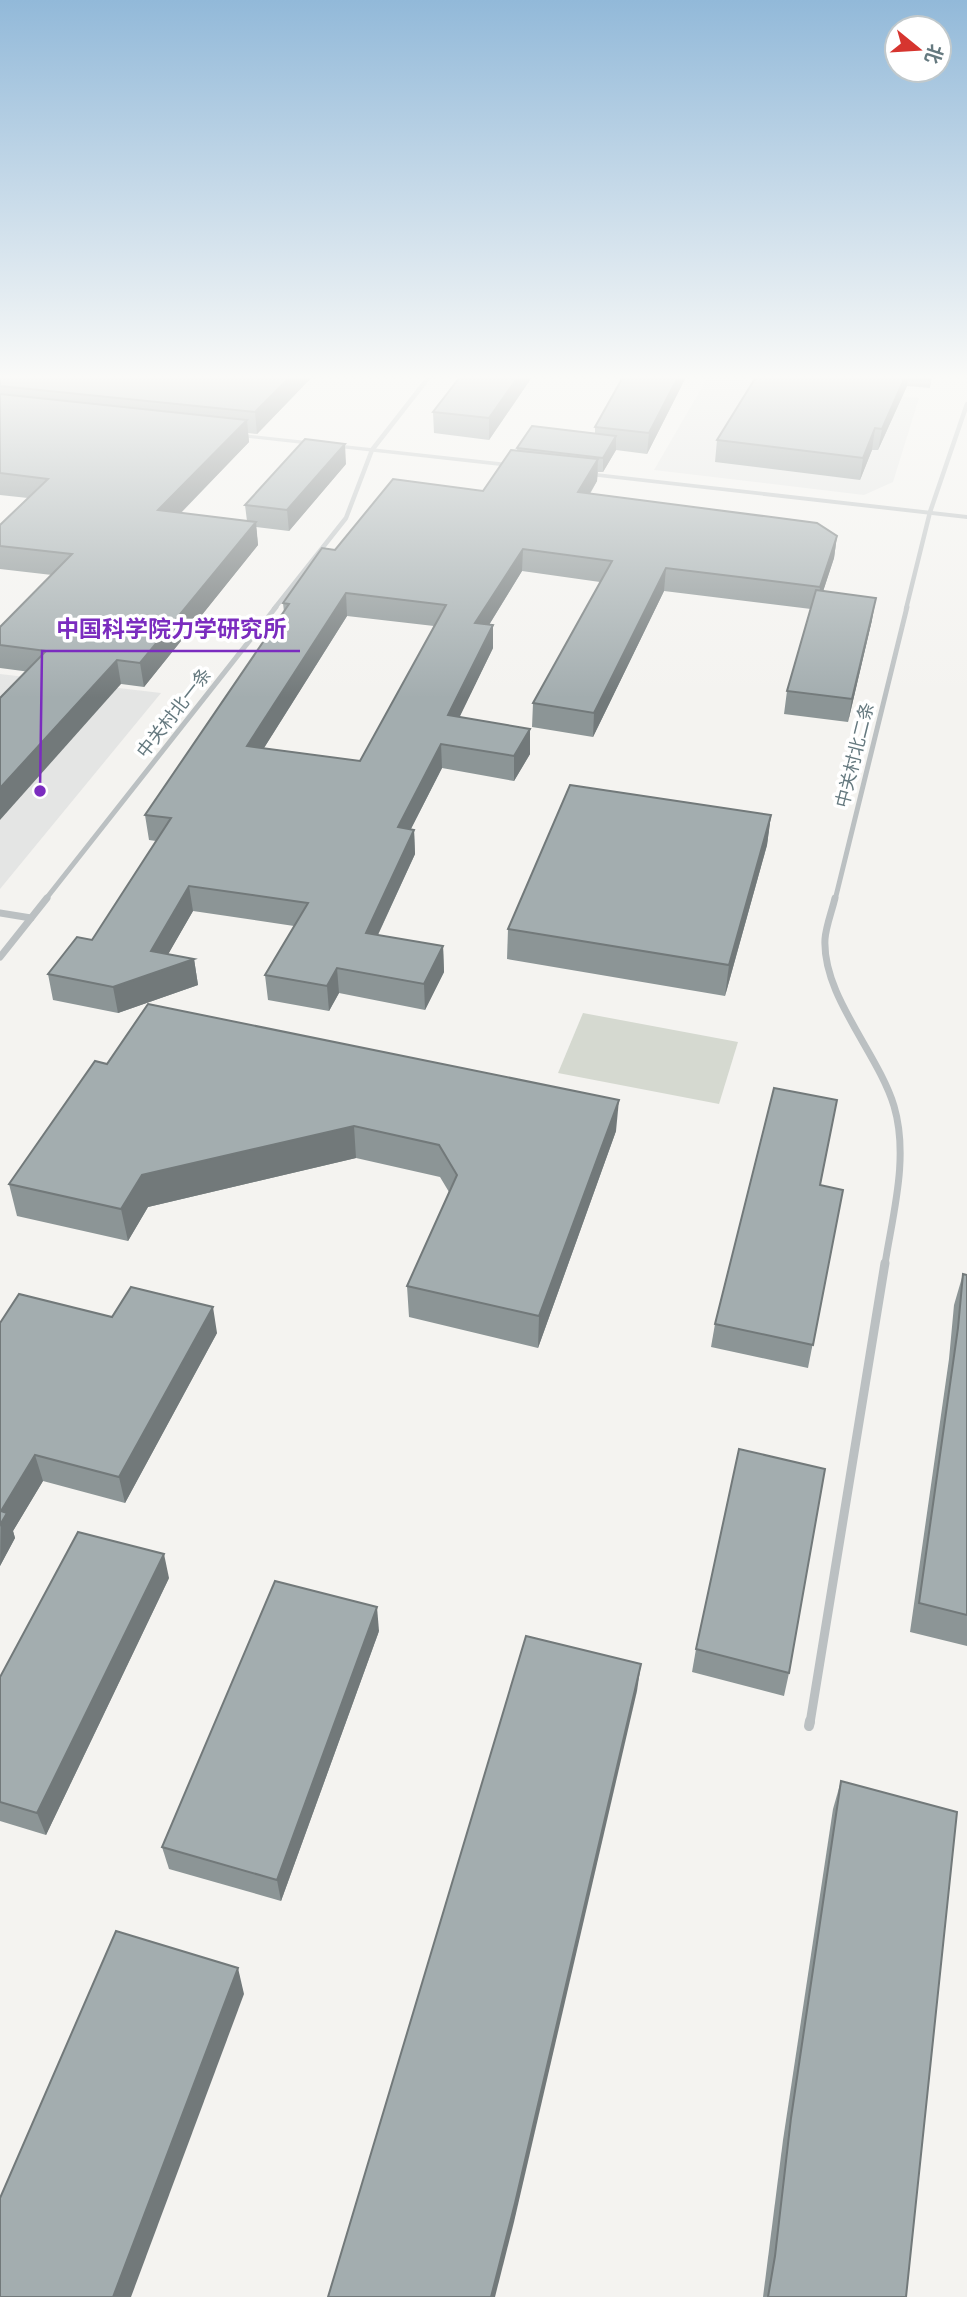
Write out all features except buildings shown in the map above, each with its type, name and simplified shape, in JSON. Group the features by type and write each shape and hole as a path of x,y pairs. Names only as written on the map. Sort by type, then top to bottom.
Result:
{"street":[{"name":"中关村北一条","path":"0,957 346,518 359,484"},
{"path":"678,484 967,517"},
{"name":"中关村北二条","path":"809,1726 900,1170 900,1137 894,1106 883,1079 833,986 825,940 930,512 940,484"},
{"path":"0,913 31,918"}],"shaded area":[{"path":"773,484 888,484 864,495"},
{"path":"0,674 161,693 0,889"},
{"path":"583,1013 738,1042 719,1104 558,1073"}],"place":[{"name":"中国科学院力学研究所","path":"40,791"}]}
